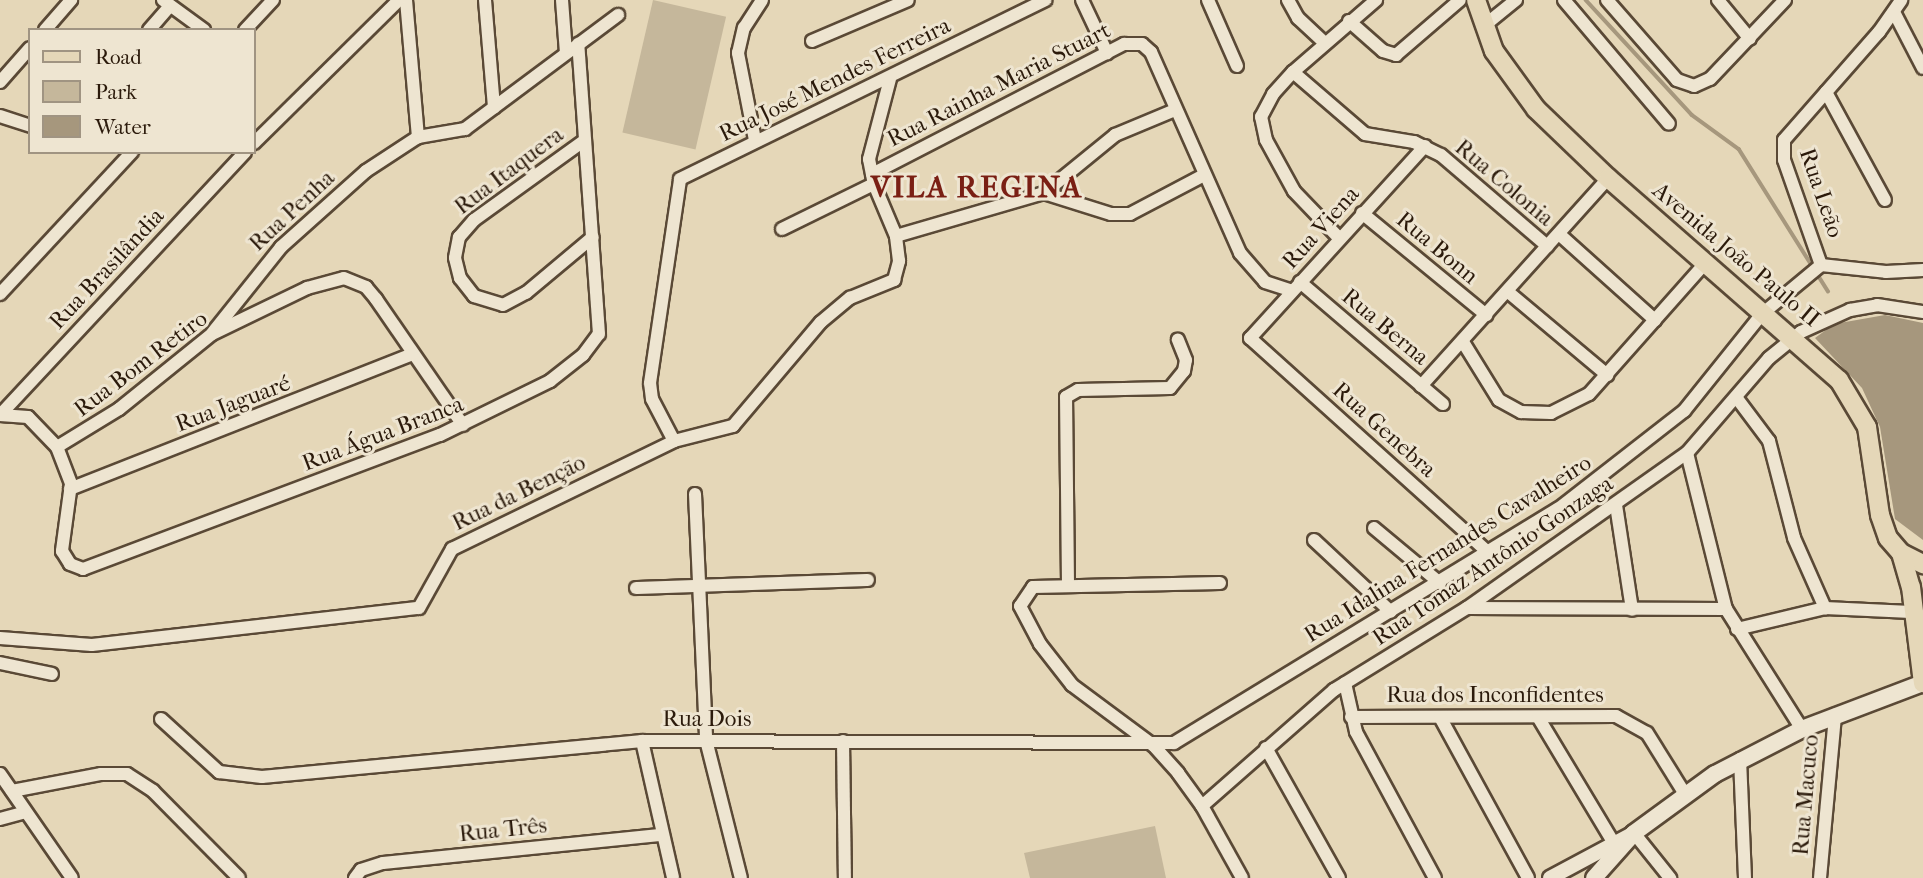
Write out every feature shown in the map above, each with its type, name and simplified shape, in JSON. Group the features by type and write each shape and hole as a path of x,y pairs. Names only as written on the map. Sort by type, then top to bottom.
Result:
{"main road":[{"name":"Avenida João Paulo II","path":"1476,0 1485,25 1514,83 1608,178 1766,317 1791,334 1839,380 1867,427 1880,515 1888,537 1916,577 1912,612 1923,683"},
{"path":"1901,553 1923,564"},
{"path":"1594,878 1634,833 1685,794 1740,760 1835,715 1923,683"}],"street":[{"path":"47,28 71,0"},
{"path":"247,28 273,0"},
{"path":"256,141 399,0"},
{"path":"406,0 418,137 465,129 618,15"},
{"path":"485,0 494,108"},
{"path":"562,0 566,53"},
{"path":"755,140 738,53 744,28 762,0"},
{"path":"812,41 908,0"},
{"name":"Rua José Mendes Ferreira","path":"674,441 652,399 650,383 680,179 755,140 890,79 1046,0"},
{"path":"1082,0 1107,53"},
{"path":"1208,0 1237,66"},
{"path":"1289,0 1298,18 1324,42"},
{"path":"1339,237 1294,191 1262,126 1266,104 1293,72 1324,42 1376,0"},
{"path":"1349,21 1383,51 1396,55 1460,0"},
{"path":"1485,25 1516,0"},
{"path":"1564,0 1669,124"},
{"path":"1607,0 1686,85 1710,79 1785,0"},
{"path":"1718,0 1750,39"},
{"path":"1885,200 1826,92 1894,12 1900,0"},
{"path":"150,28 166,3 201,28"},
{"path":"1894,12 1923,68"},
{"name":"Rua Rainha Maria Stuart","path":"782,229 1129,43 1147,47 1245,260 1265,282 1296,287"},
{"name":"Rua Água Branca","path":"0,415 28,417 57,447 70,489 62,551 70,564 83,569 463,425 539,389 596,341 593,237 578,44"},
{"path":"0,82 28,50"},
{"name":"Rua Colonia","path":"1293,72 1365,134 1425,146 1454,164 1547,246"},
{"path":"890,79 871,140 873,179 896,236 1044,193 1115,135 1175,110"},
{"name":"Rua Leão","path":"1766,317 1821,265 1812,231 1784,160 1783,140 1826,92"},
{"path":"0,116 28,125"},
{"name":"Rua Penha","path":"212,334 242,292 299,229 366,171 418,137"},
{"name":"Rua Itaquera","path":"585,140 474,220 459,237 455,258 460,278 474,296 503,305 526,293 593,237"},
{"name":"Rua Viena","path":"1250,338 1339,237 1425,146"},
{"path":"2,286 129,154"},
{"name":"Rua Brasilândia","path":"0,415 243,154"},
{"path":"1044,193 1111,214 1130,214 1204,175"},
{"path":"1421,386 1608,178"},
{"name":"Rua Bonn","path":"1362,213 1486,315"},
{"path":"1559,234 1655,320"},
{"name":"Rua da Benção","path":"0,638 92,645 410,611 428,598 438,569 452,549 674,441 733,426 821,322 850,298 894,280 899,261 896,236"},
{"path":"1463,342 1491,390 1521,412 1558,411 1589,394 1706,262"},
{"path":"1821,265 1886,272 1923,270"},
{"name":"Rua Bom Retiro","path":"57,447 119,410 212,334 307,288 344,278 366,287 411,355 463,425"},
{"name":"Rua Berna","path":"1296,287 1443,404"},
{"path":"1507,291 1607,375"},
{"name":"Rua Tomaz Antônio Gonzaga","path":"1202,806 1345,682 1466,608 1687,453 1791,334 1850,310 1889,304 1923,312"},
{"name":"Rua Idalina Fernandes Cavalheiro","path":"1154,746 1198,732 1489,553 1568,501 1671,423 1710,383 1766,317"},
{"name":"Rua Genebra","path":"1250,338 1489,553"},
{"path":"1068,586 1066,397 1079,390 1170,388 1184,371 1186,360 1178,340"},
{"name":"Rua Jaguaré","path":"70,489 411,355"},
{"path":"1736,397 1769,441 1794,538 1825,608"},
{"path":"1687,453 1726,610 1802,729"},
{"path":"695,494 706,740 741,878"},
{"path":"1616,505 1632,610"},
{"path":"1374,528 1440,583"},
{"path":"1314,540 1391,612"},
{"path":"636,588 868,580"},
{"path":"1220,583 1033,587 1024,594 1020,606 1025,621 1072,685 1154,746 1202,806 1242,878"},
{"path":"1466,608 1726,610"},
{"path":"1737,629 1825,608 1912,612"},
{"path":"0,663 52,674"},
{"path":"1345,682 1351,717 1435,878"},
{"name":"Rua dos Inconfidentes","path":"1351,717 1538,717 1585,714 1629,719 1647,733 1685,794"},
{"name":"Rua Macuco","path":"1820,878 1835,715"},
{"path":"1440,717 1528,878"},
{"path":"1538,717 1613,842"},
{"name":"Rua Dois","path":"161,719 219,772 262,777 642,741 1154,746"},
{"path":"642,741 660,835 673,878"},
{"path":"843,741 845,878"},
{"path":"1266,748 1339,878"},
{"path":"1740,760 1745,878"},
{"path":"0,774 23,813 72,878"},
{"path":"12,791 101,774 127,774 153,791 239,878"},
{"path":"0,819 23,813"},
{"path":"1550,878 1634,833 1670,878"},
{"name":"Rua Três","path":"355,878 360,870 383,863 660,835"}],"green space":[{"path":"653,0 726,17 695,149 622,133"},
{"path":"1155,826 1166,878 1030,878 1024,853"}],"water":[{"path":"1885,315 1923,323 1923,540 1895,519 1880,427 1862,388 1815,338 1834,324"}],"waterway":[{"path":"1586,0 1692,115 1739,149 1828,291"}],"district":[{"name":"VILA REGINA","path":"977,188"}]}
